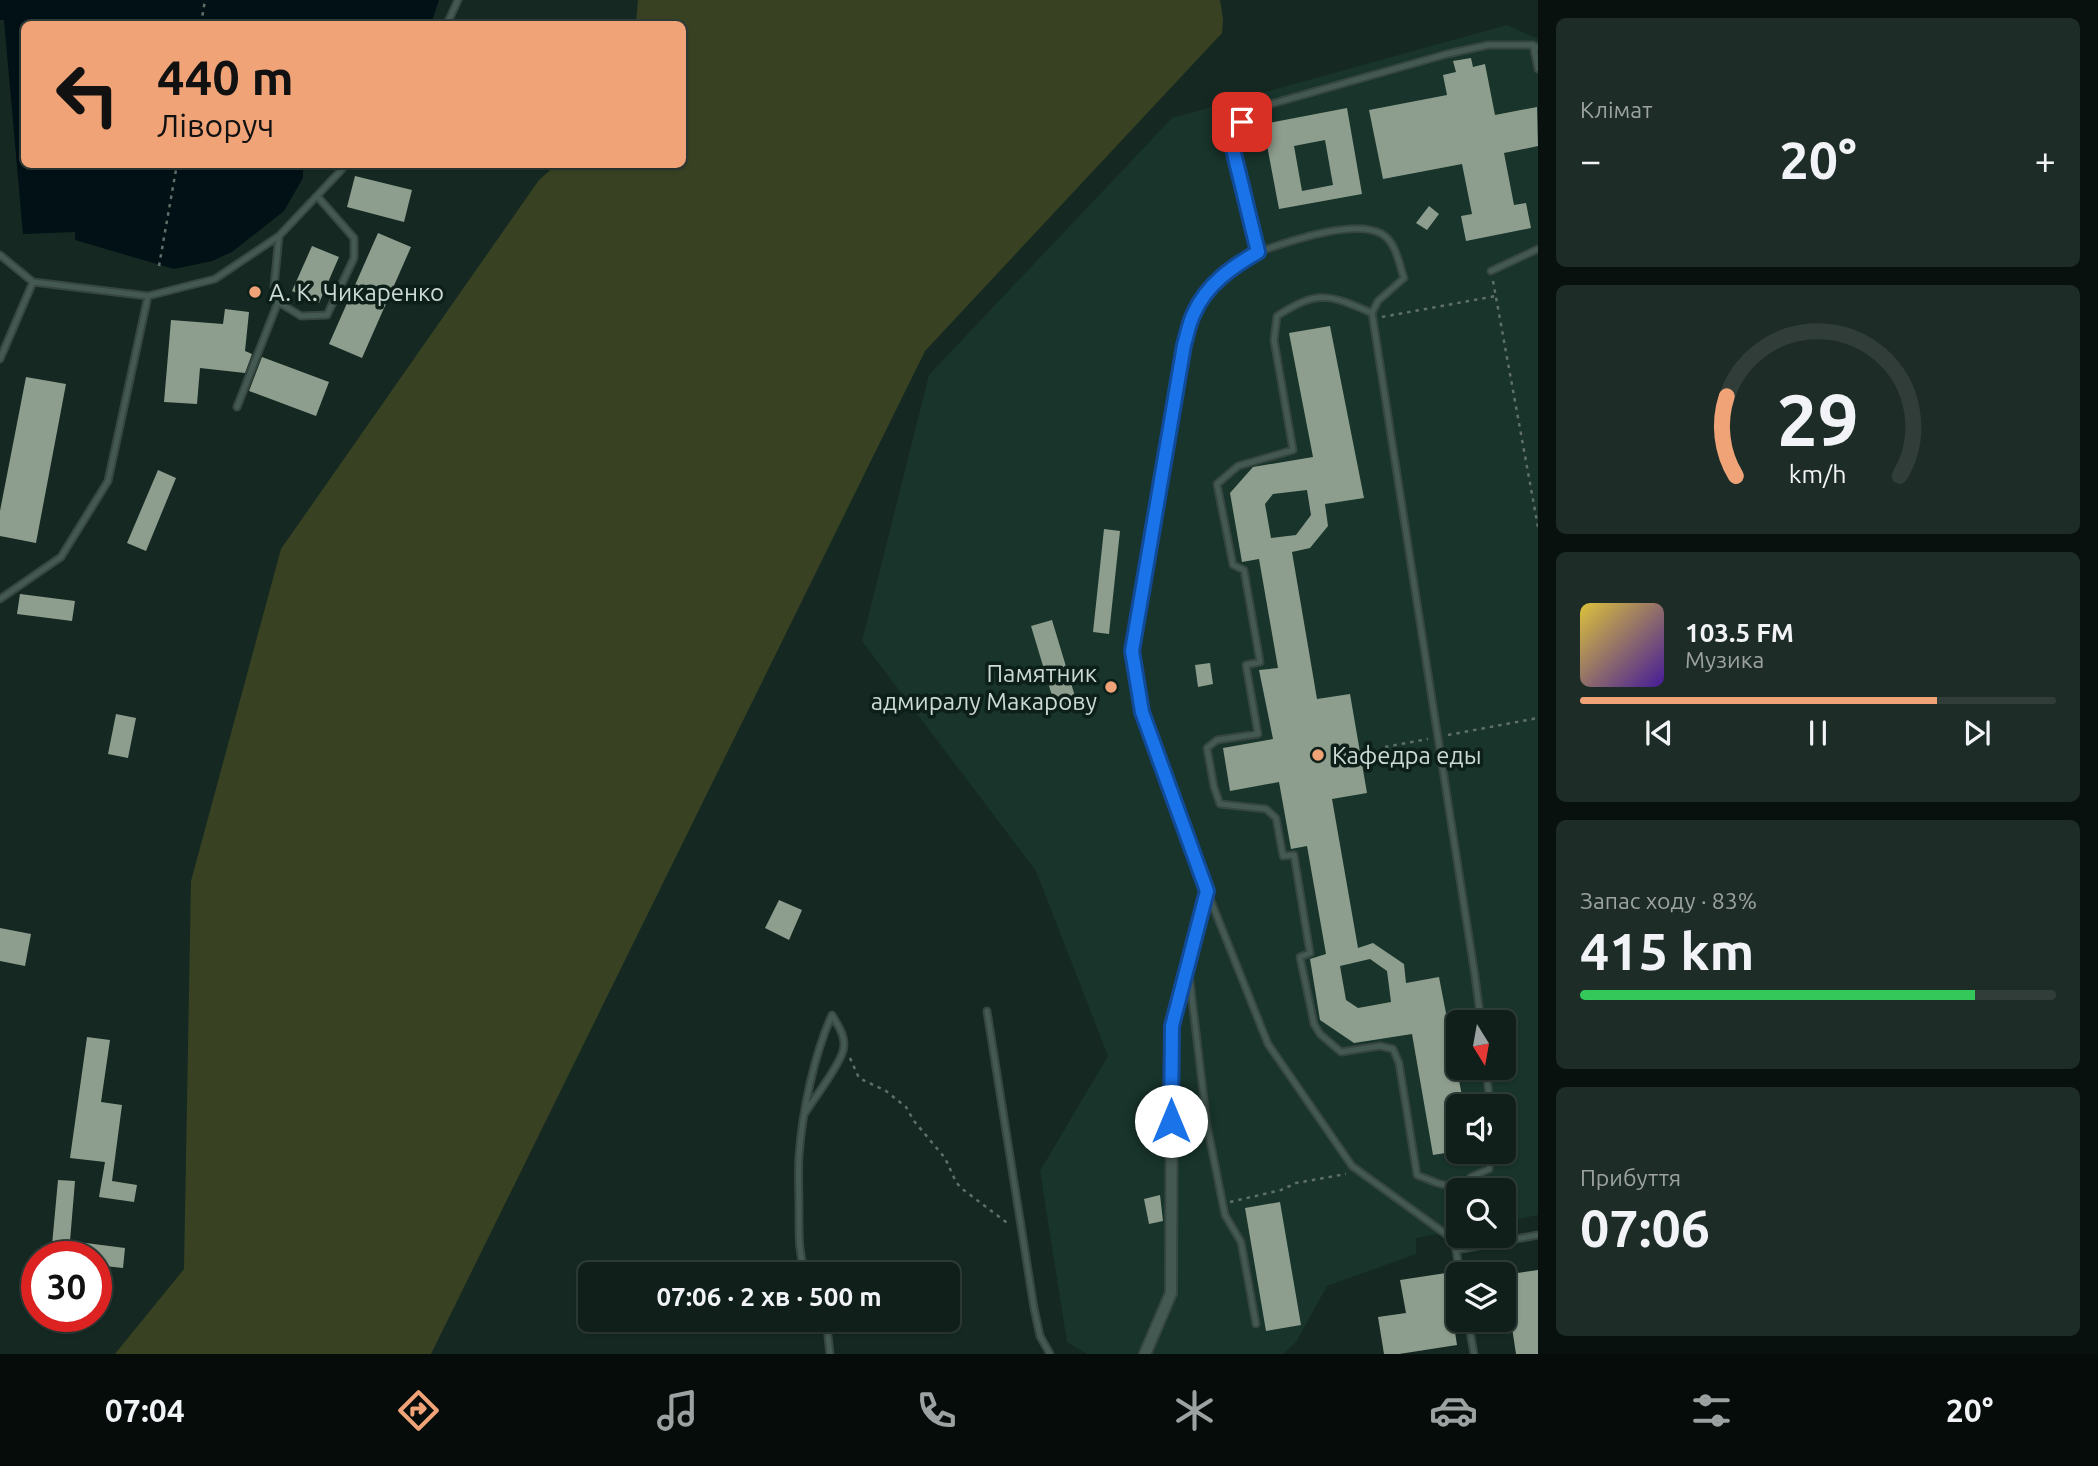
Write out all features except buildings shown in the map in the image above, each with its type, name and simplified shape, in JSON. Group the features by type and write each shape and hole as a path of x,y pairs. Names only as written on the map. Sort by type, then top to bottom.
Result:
{"street":[{"path":"1145,1354 1171,1293 1172,1026 1207,891"}],"lane":[{"path":"448,21 458,0"},
{"path":"1258,252 1232,145 1242,122 1264,106 1488,45 1536,47 1538,69"},
{"path":"0,255 33,282 148,296 215,279 279,236 343,168"},
{"path":"278,302 301,316 327,315 354,258 354,237 317,196"},
{"path":"1446,1234 1355,1168 1268,1044 1207,891 1142,712 1132,651 1184,345 1194,312 1215,282 1236,265 1258,252 1329,231 1364,229 1383,234 1393,244 1404,278 1378,301 1372,316 1479,1010"},
{"path":"237,407 278,302 274,287 279,236"},
{"path":"1491,271 1538,249"},
{"path":"0,359 33,282"},
{"path":"0,600 61,557 107,481 148,296"},
{"path":"1372,316 1342,300 1320,296 1297,303 1277,316 1273,340 1293,450 1238,466 1217,484 1233,565 1244,570 1261,662 1246,665 1258,733 1217,740 1207,748 1220,804 1266,809 1276,818 1283,856 1294,855 1310,953 1300,957 1314,1024 1320,1034 1341,1052 1380,1046 1393,1049 1399,1063 1417,1175 1446,1185"},
{"path":"1188,967 1207,1125 1225,1215 1241,1241 1256,1324"},
{"path":"987,1011 1040,1336 1050,1354"},
{"path":"803,1262 799,1249 799,1157 807,1098 832,1014 841,1029 844,1049 805,1113"},
{"path":"1471,1178 1489,1169 1490,1164"},
{"path":"1458,1262 1456,1250 1538,1235"},
{"path":"828,1332 830,1354"},
{"path":"1470,1332 1474,1354"}],"path":[{"path":"202,21 205,0"},
{"path":"159,266 176,168"},
{"path":"1491,271 1538,527"},
{"path":"1372,316 1496,296"},
{"path":"1501,725 1538,718"},
{"path":"844,1049 859,1077 886,1091 906,1107 914,1121 945,1158 961,1188 996,1216 1013,1227 1021,1227"},
{"path":"1225,1215 1230,1202 1281,1190 1296,1183 1343,1175 1355,1168"}],"shaded area":[{"path":"0,0 439,0 432,21 21,21 21,168 304,168 303,178 284,211 232,252 212,261 174,269 75,240 75,232 23,234 4,20 0,20"},
{"path":"638,0 1220,0 1223,19 1222,33 925,351 431,1354 115,1354 184,1269 191,881 281,549 539,180 553,168 686,168 686,21 636,21"},
{"path":"1507,25 1538,39 1538,1215 1516,1219 1516,1178 1446,1178 1446,1232 1416,1238 1416,1254 1327,1286 1296,1342 1283,1354 1087,1354 1067,1342 1040,1171 1108,1056 1036,871 862,641 929,375 1172,118"}],"place":[{"name":"А. К. Чикаренко","path":"255,292"},
{"name":"Памятник адмиралу Макарову","path":"1111,687"},
{"name":"Кафедра еды","path":"1318,755"}],"route":[{"path":"1171,1121 1172,1026 1207,891 1142,712 1132,651 1184,345 1194,312 1215,282 1258,252 1232,145 1242,122"}]}
